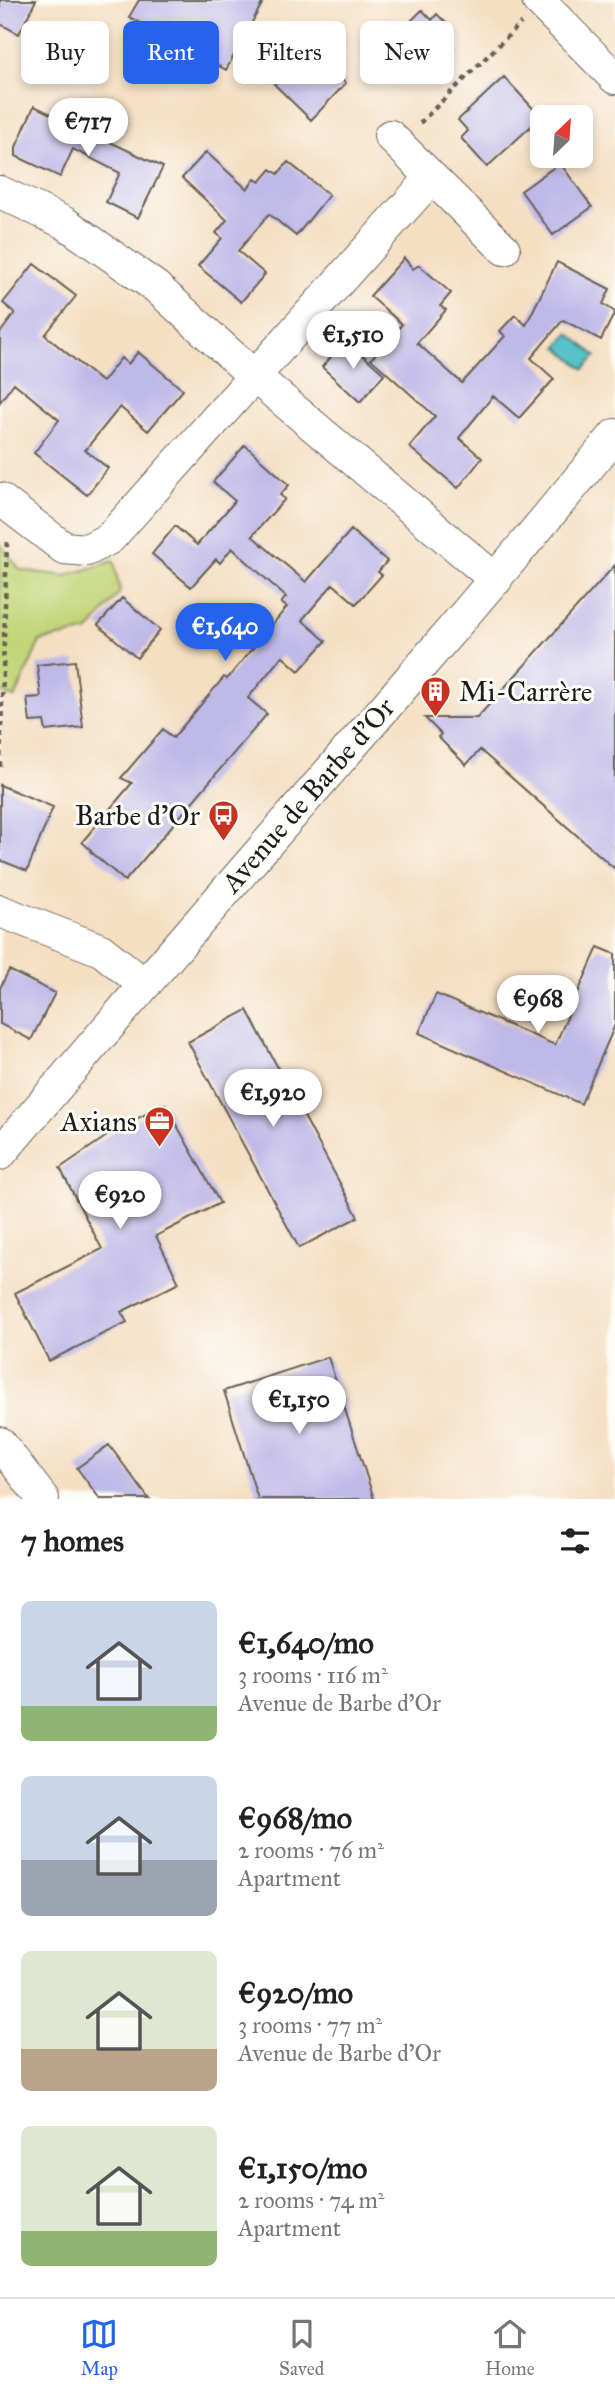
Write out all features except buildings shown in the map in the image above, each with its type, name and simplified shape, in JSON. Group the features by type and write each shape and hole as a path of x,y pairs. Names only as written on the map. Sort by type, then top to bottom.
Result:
{"street":[{"path":"540,1 615,78"},
{"path":"395,140 503,249"},
{"path":"0,499 64,548 87,550 110,538 431,177"},
{"path":"0,192 65,223 156,287 253,375 496,580"},
{"name":"Avenue de Barbe d'Or","path":"0,1154 144,984 496,580 615,435"},
{"path":"0,911 101,950 144,984"},
{"path":"0,1443 43,1499"}],"path":[{"path":"395,140 540,1"},
{"path":"0,767 7,539 25,519"}],"green space":[{"path":"0,544 20,570 65,576 114,561 120,592 89,631 40,641 15,698 0,692"}],"water":[{"path":"569,333 596,356 584,369 558,347"}],"place":[{"name":"Mi-Carrère","path":"436,718"},
{"name":"Barbe d'Or","path":"223,842"},
{"name":"Axians","path":"160,1148"}]}
